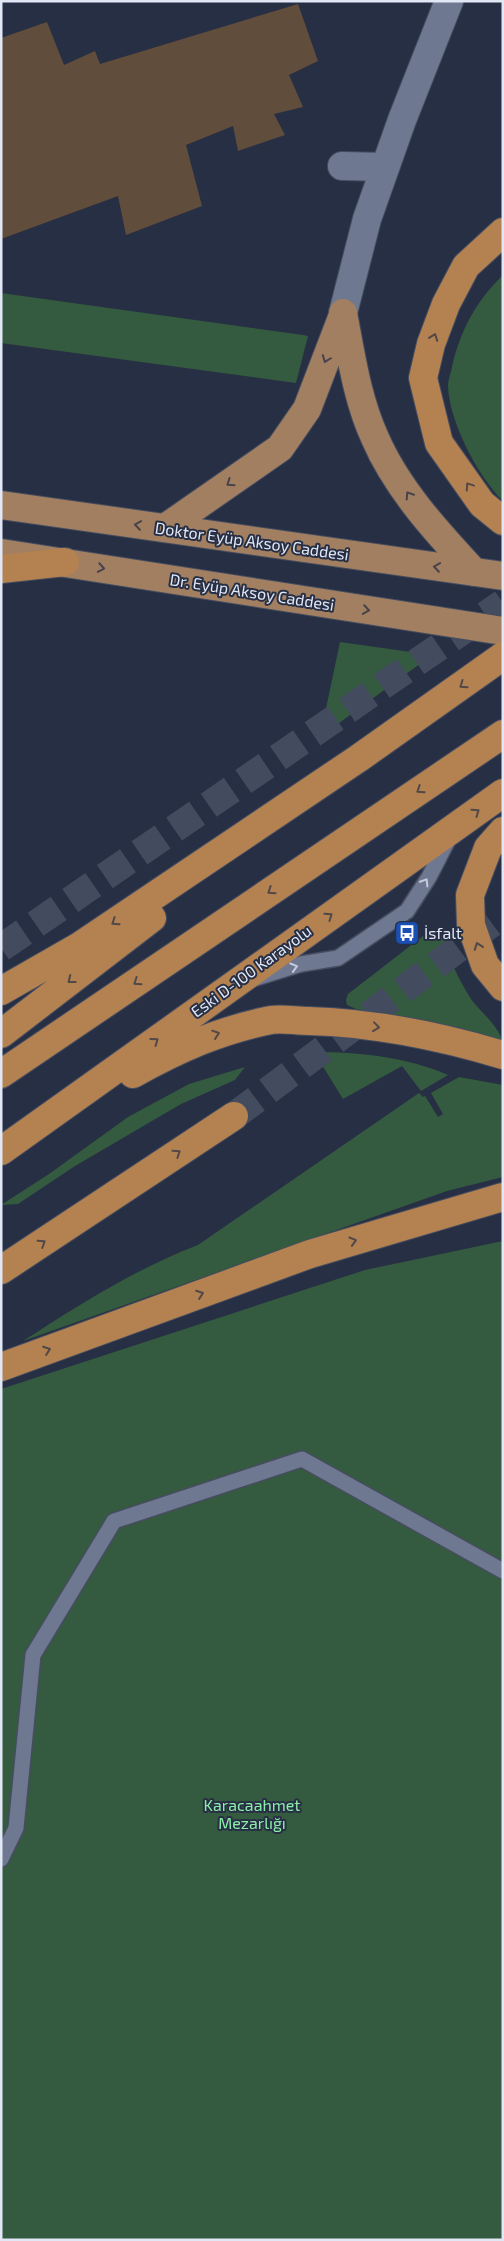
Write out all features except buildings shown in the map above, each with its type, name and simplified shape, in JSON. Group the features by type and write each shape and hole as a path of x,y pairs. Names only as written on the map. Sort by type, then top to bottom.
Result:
{"highway":[{"path":"503,232 466,266 446,304 431,344 423,378 439,443 482,504 503,521"},
{"path":"1,569 65,562"},
{"path":"2,990 78,947 359,758 503,656"},
{"path":"1,1074 503,734"},
{"path":"1,1034 359,758"},
{"name":"Eski D-100 Karayolu","path":"10,1145 503,793"},
{"path":"503,831 488,848 470,895 471,925 485,965 503,987"},
{"path":"10,1145 158,1060 216,1033 273,1020 329,1021 409,1031 503,1055"},
{"path":"1,1270 234,1116"},
{"path":"1,1366 310,1254 503,1197"}],"main road":[{"path":"165,528 280,448 307,409 343,313 367,219 448,1"},
{"path":"342,166 385,167"},
{"path":"343,313 354,375 375,438 425,518 474,572"},
{"name":"Doktor Eyüp Aksoy Caddesi","path":"1,505 503,576"},
{"name":"Dr. Eyüp Aksoy Caddesi","path":"1,553 503,630"}],"lane":[{"path":"231,986 301,964 338,958 407,911 429,876 454,828"},
{"path":"1,1859 16,1828 33,1655 114,1521 302,1459 503,1571"}],"green space":[{"path":"503,275 503,501 493,491 466,448 453,415 448,386 455,354 470,317 485,295"},
{"path":"1,293 308,336 296,383 1,343"},
{"path":"340,642 432,655 320,737"},
{"path":"438,932 443,934 450,959 462,984 471,999 496,1028 503,1047 408,1018 356,1009 347,1005 348,994 423,936"},
{"path":"314,1052 382,1057 416,1064 448,1075 421,1091 402,1066 343,1099"},
{"path":"245,1067 235,1080 181,1104 75,1166 18,1204 1,1205 49,1174 128,1117 189,1084"},
{"path":"459,1077 503,1085 503,1177 447,1191 23,1341 130,1276 198,1245 419,1093 423,1097 425,1096 438,1117 443,1114 431,1093"},
{"name":"Karacaahmet Mezarlığı","path":"503,1241 503,2240 1,2240 1,1389 365,1270"}],"tunnel":[{"path":"1,948 503,603"},
{"path":"234,1116 503,915"}],"place":[{"name":"İsfalt","path":"407,933"}]}
